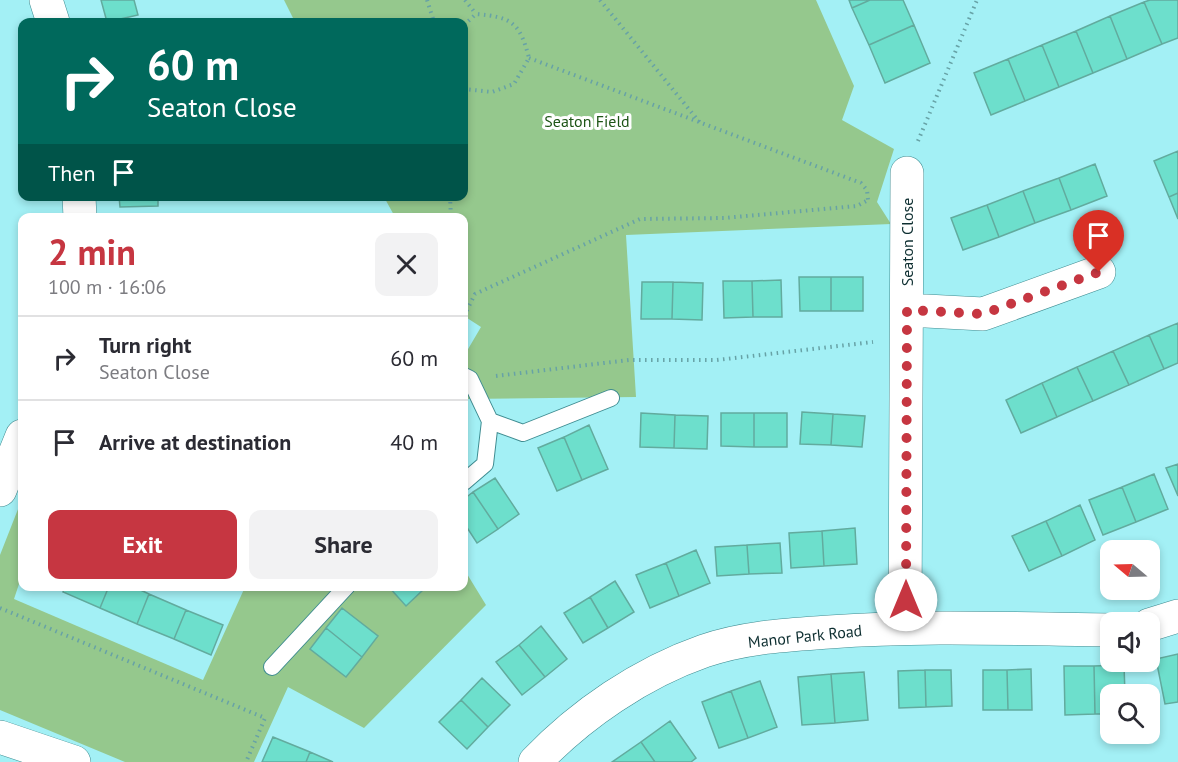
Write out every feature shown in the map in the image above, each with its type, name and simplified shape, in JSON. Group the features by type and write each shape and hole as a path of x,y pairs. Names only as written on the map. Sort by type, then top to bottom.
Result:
{"street":[{"path":"46,0 51,18"},
{"name":"Seaton Close","path":"905,626 907,186"},
{"name":"Seaton Close","path":"907,310 983,314 1099,272"},
{"path":"0,490 18,446"},
{"path":"1160,622 1178,616"},
{"name":"Manor Park Road","path":"535,762 554,742 598,708 649,676 704,651 764,636 905,626 1100,630"},
{"path":"0,737 74,762"}],"lane":[{"path":"468,380 489,421 485,464 468,479"},
{"path":"489,421 523,433 611,398"},
{"path":"272,667 342,591"}],"path":[{"path":"427,0 433,18"},
{"path":"465,0 476,14"},
{"path":"600,0 702,124"},
{"path":"468,308 475,294 640,219 768,214 857,206 868,200 877,202 907,186 934,101 977,0"},
{"path":"468,21 476,14 501,16 522,32 529,58 514,84 492,92 468,89"},
{"path":"529,58 861,183 867,190 868,200"},
{"path":"468,378 629,360 717,360 877,341"},
{"path":"0,608 265,717 246,762"}],"green space":[{"name":"Seaton Field","path":"284,0 816,0 854,86 842,120 894,149 877,202 891,224 626,235 636,397 468,399 468,349 481,327 468,319 468,213 393,213 386,201 468,201 468,18 293,18"},
{"path":"18,509 18,587 14,599 203,680 243,591 468,591 468,576 486,605 364,728 288,687 254,762 125,762 0,710 0,555"}],"building":[{"path":"101,0 134,0 138,15 106,18"},
{"path":"849,0 870,0 852,8"},
{"path":"870,0 903,0 914,25 869,45 852,8"},
{"path":"1178,0 1178,38 1162,44 1144,2"},
{"path":"1144,2 1162,44 1127,59 1110,16"},
{"path":"1110,16 1127,59 1093,73 1076,31"},
{"path":"914,25 930,63 885,83 869,45"},
{"path":"1076,31 1093,73 1059,87 1042,45"},
{"path":"1042,45 1059,87 1025,101 1008,59"},
{"path":"1008,59 1025,101 991,115 974,73"},
{"path":"1178,151 1178,193 1169,197 1154,161"},
{"path":"1095,164 1107,196 1071,210 1059,178"},
{"path":"1059,178 1071,210 1035,223 1023,191"},
{"path":"1023,191 1035,223 999,237 987,205"},
{"path":"1178,193 1178,219 1169,197"},
{"path":"119,201 158,201 158,206 120,207"},
{"path":"987,205 999,237 963,250 951,218"},
{"path":"799,277 831,277 831,311 800,311"},
{"path":"831,277 863,277 863,311 831,311"},
{"path":"781,280 782,317 753,317 752,281"},
{"path":"723,281 752,281 753,317 724,318"},
{"path":"642,282 673,282 672,319 641,319"},
{"path":"673,282 703,283 702,320 672,319"},
{"path":"1178,323 1178,363 1164,369 1149,335"},
{"path":"1149,335 1164,369 1129,385 1113,351"},
{"path":"1113,351 1129,385 1093,401 1077,367"},
{"path":"1077,367 1093,401 1057,417 1042,383"},
{"path":"1042,383 1057,417 1021,433 1006,400"},
{"path":"802,412 833,414 831,445 800,444"},
{"path":"641,413 675,415 674,448 640,447"},
{"path":"721,413 754,413 754,447 721,446"},
{"path":"754,413 787,413 787,447 754,447"},
{"path":"833,414 865,416 862,447 831,445"},
{"path":"675,415 708,416 707,449 674,448"},
{"path":"589,425 608,469 582,480 564,437"},
{"path":"564,437 582,480 557,491 538,448"},
{"path":"1178,464 1178,496 1166,468"},
{"path":"1154,474 1168,509 1136,522 1122,487"},
{"path":"495,478 519,514 498,529 473,492"},
{"path":"1122,487 1136,522 1103,535 1089,500"},
{"path":"473,492 498,529 477,543 468,529 468,496"},
{"path":"1080,505 1095,540 1062,556 1046,521"},
{"path":"1046,521 1062,556 1029,571 1012,536"},
{"path":"855,528 857,564 824,566 822,531"},
{"path":"822,531 824,566 791,568 789,533"},
{"path":"780,543 782,573 749,574 747,545"},
{"path":"747,545 749,574 717,576 715,547"},
{"path":"696,550 710,583 679,596 666,563"},
{"path":"666,563 679,596 650,608 636,575"},
{"path":"615,581 634,612 608,628 590,597"},
{"path":"64,591 107,591 100,608"},
{"path":"107,591 143,591 149,594 137,624 100,608"},
{"path":"392,591 422,591 406,606"},
{"path":"149,594 186,610 174,639 137,624"},
{"path":"590,597 608,628 583,643 564,613"},
{"path":"342,608 378,636 362,657 326,628"},
{"path":"186,610 223,625 211,655 174,639"},
{"path":"541,626 567,659 545,677 519,645"},
{"path":"326,628 362,657 346,677 310,649"},
{"path":"519,645 545,677 522,695 496,662"},
{"path":"1178,654 1178,702 1165,704 1159,672 1160,658"},
{"path":"1064,666 1094,666 1095,714 1065,715"},
{"path":"1094,666 1100,666 1100,672 1124,672 1125,684 1100,684 1100,714 1095,714"},
{"path":"1031,669 1032,710 1008,710 1007,670"},
{"path":"925,670 926,707 899,708 898,671"},
{"path":"925,670 951,670 952,706 926,707"},
{"path":"983,670 1007,670 1008,710 983,710"},
{"path":"864,672 868,720 835,723 831,674"},
{"path":"831,674 835,723 802,725 798,677"},
{"path":"482,678 510,705 488,727 461,700"},
{"path":"760,681 777,727 748,738 731,691"},
{"path":"731,691 748,738 719,748 702,702"},
{"path":"461,700 488,727 467,749 439,722"},
{"path":"670,721 696,758 691,762 655,762 641,742"},
{"path":"273,737 310,752 306,762 262,762"},
{"path":"641,742 655,762 612,762"},
{"path":"310,752 333,762 306,762"}],"route":[{"path":"906,600 907,310 956,315 983,314 1099,272"}]}
